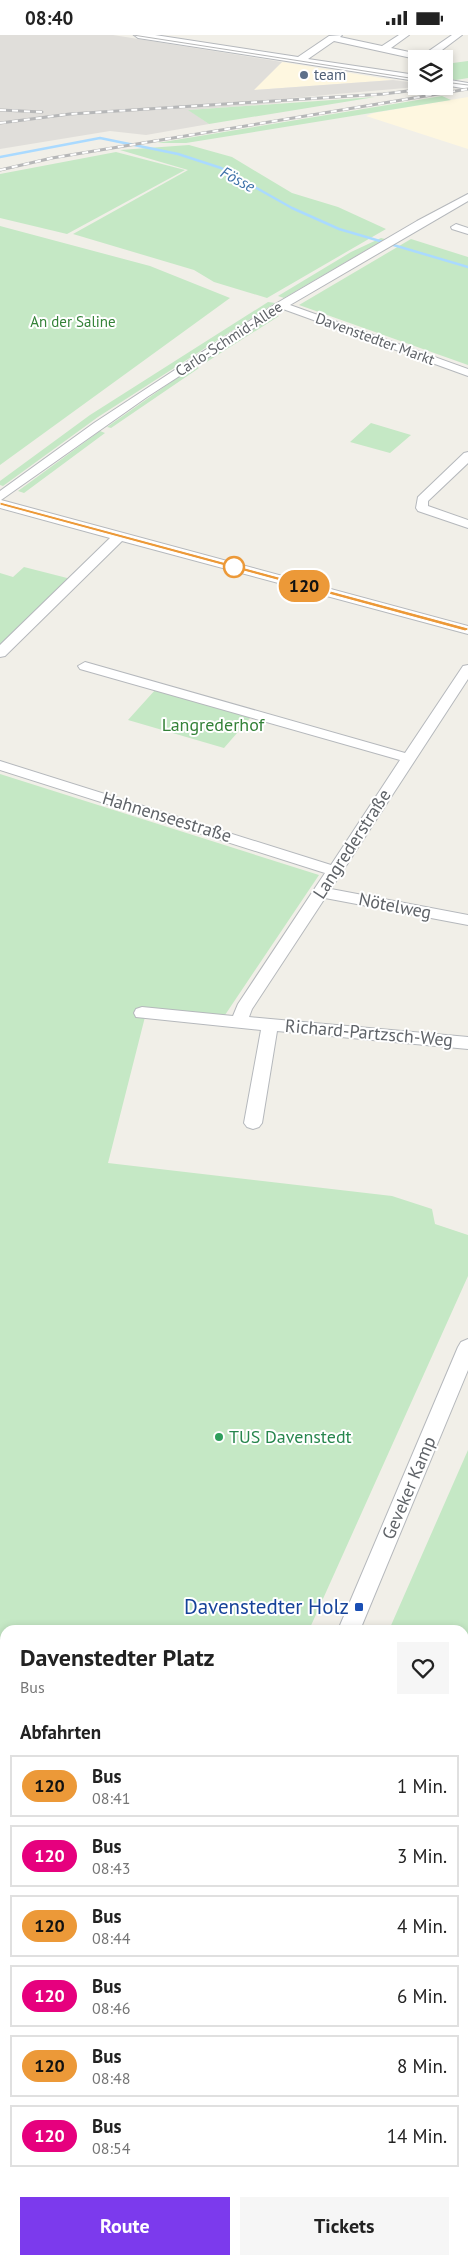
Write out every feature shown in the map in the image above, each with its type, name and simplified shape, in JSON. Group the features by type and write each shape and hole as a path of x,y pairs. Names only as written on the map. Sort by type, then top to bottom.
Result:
{"street":[{"path":"138,35 408,77"},
{"path":"384,49 405,35"},
{"path":"436,50 458,35"},
{"path":"298,61 335,37 408,54"},
{"path":"453,84 468,86"},
{"name":"Carlo-Schmid-Allee","path":"0,497 95,427 281,305 468,197"},
{"path":"456,227 468,231"},
{"name":"Davenstedter Markt","path":"281,305 468,373"},
{"path":"468,456 422,500 422,508 468,524"},
{"path":"0,504 468,630"},
{"path":"0,653 120,536"},
{"path":"85,665 408,757"},
{"name":"Langrederstraße","path":"240,1021 244,1008 408,757 468,669"},
{"name":"Hahnenseestraße","path":"0,765 334,871"},
{"name":"Nötelweg","path":"321,892 468,920"},
{"name":"Richard-Partzsch-Weg","path":"142,1013 468,1043"},
{"name":"Richard-Partzsch-Weg","path":"253,1123 270,1024"},
{"name":"Geveker Kamp","path":"351,1625 468,1347"}],"shaded area":[{"path":"0,35 113,35 282,62 254,90 393,80 408,82 408,88 280,99 281,103 189,110 209,124 146,135 110,131 0,149"},
{"path":"282,62 393,80 253,90"},
{"path":"468,97 468,149 366,116 374,113"}],"green space":[{"path":"468,61 468,78 453,80 453,63"},
{"path":"442,96 451,100 186,143 157,143"},
{"path":"375,97 209,124 188,110"},
{"path":"189,145 232,157 292,193 338,207 386,229 267,298 214,282 194,270 73,234 188,170 120,150"},
{"path":"116,152 185,170 67,234 0,218 0,174"},
{"name":"An der Saline","path":"0,226 150,266 230,298 0,465"},
{"path":"381,238 385,239 284,298 278,296 351,252"},
{"path":"411,239 468,257 468,365 299,305"},
{"path":"268,302 275,303 98,417 3,486 0,485 0,481 90,415"},
{"path":"274,314 279,316 205,363 201,362"},
{"path":"194,366 199,368 111,428 107,427"},
{"path":"371,423 411,435 390,453 350,442"},
{"path":"100,431 105,433 24,493 18,491"},
{"path":"24,567 71,579 0,647 0,573 13,577"},
{"name":"Langrederhof","path":"156,689 251,717 224,748 128,720"},
{"name":"TUS Davenstedt","path":"0,774 319,875 225,1015 147,1009 108,1163 392,1196 432,1209 435,1224 468,1235 468,1276 311,1625 0,1625"},
{"path":"468,1450 468,1625 391,1625"}],"waterway":[{"name":"Fösse","path":"0,157 100,138 178,154 221,168 292,208 339,229 468,267"}],"tram line":[{"path":"133,35 408,78"},
{"path":"453,83 468,85"}],"railway":[{"path":"0,170 52,158 468,89"},
{"path":"0,123 70,114 408,91"},
{"path":"0,110 42,112"}],"bus line":[{"name":"120","path":"0,504 468,630"}],"place":[{"name":"team","path":"304,75"},
{"name":"TUS Davenstedt","path":"219,1437"},
{"name":"Davenstedter Holz","path":"359,1607"}]}
